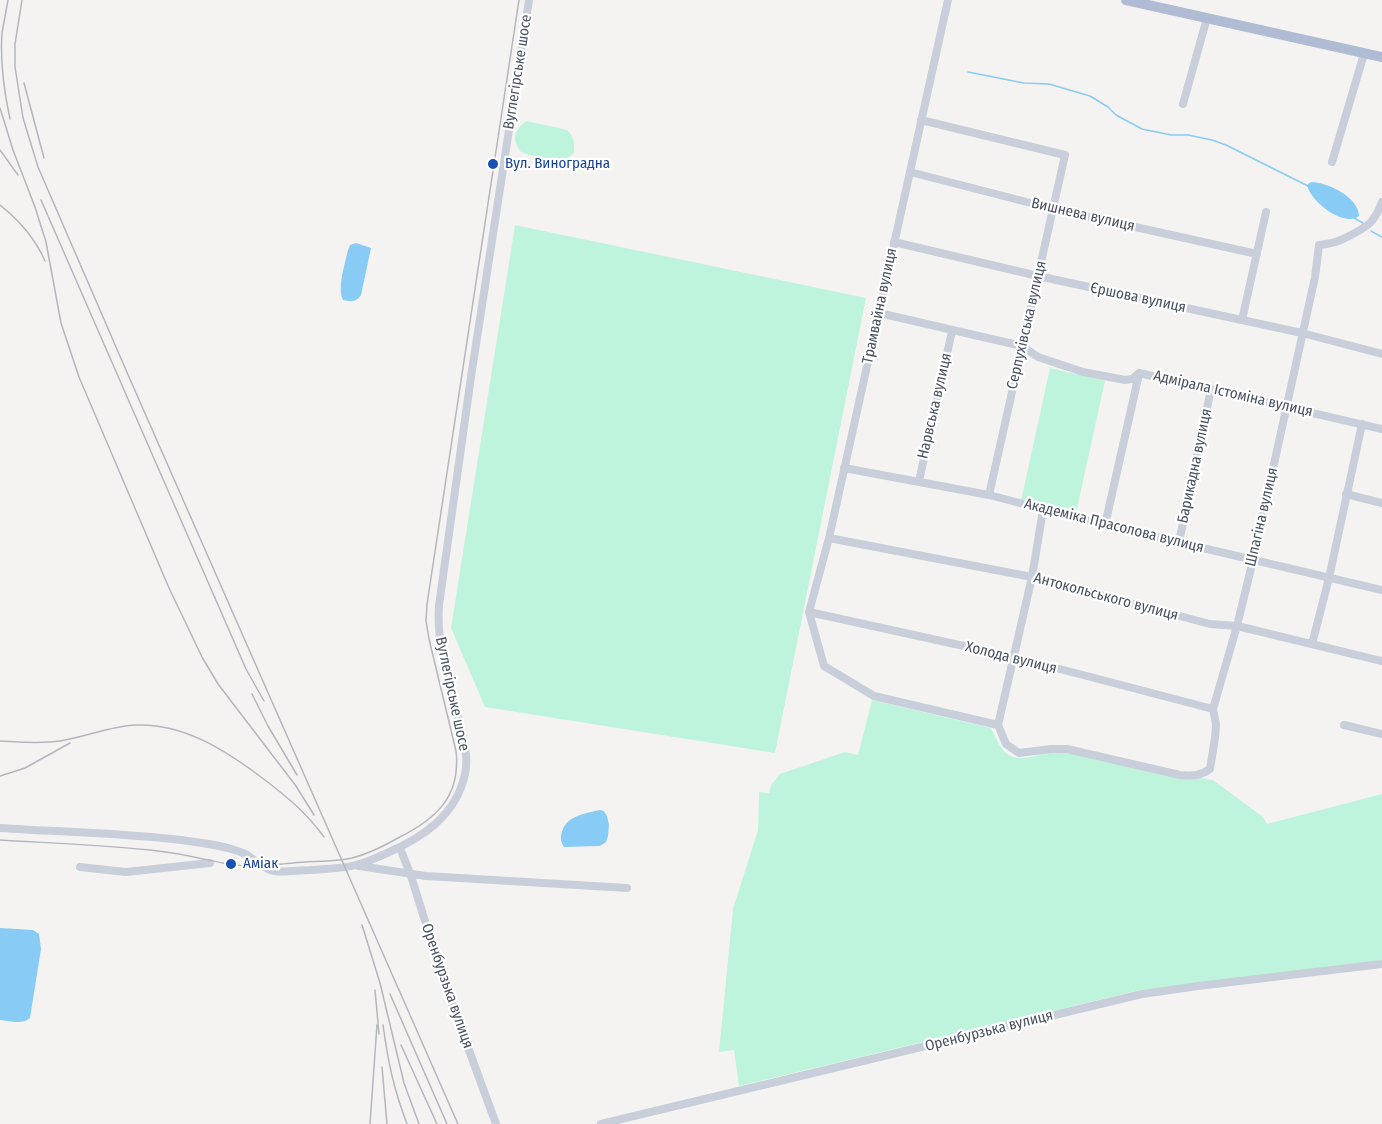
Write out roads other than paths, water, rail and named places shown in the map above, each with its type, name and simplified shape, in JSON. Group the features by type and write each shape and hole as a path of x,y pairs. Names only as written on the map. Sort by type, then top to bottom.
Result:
{"main road":[{"path":"1126,0 1382,57"}],"street":[{"name":"Вуглегірське шосе","path":"0,828 194,842 245,854 275,872 355,865 400,848 429,830 447,813 462,786 466,765 465,748 442,658 438,621 474,356 529,0"},
{"name":"Трамвайна вулиця","path":"809,612 829,538 948,0"},
{"path":"1183,104 1207,18"},
{"path":"1332,162 1364,54"},
{"name":"Серпухівська вулиця","path":"921,120 1065,154 989,495"},
{"name":"Вишнева вулиця","path":"909,172 1053,209 1257,254"},
{"name":"Шпагіна вулиця","path":"998,725 1006,744 1019,753 1067,749 1180,775 1200,775 1210,769 1216,724 1213,709 1237,626 1315,277 1319,245 1337,243 1370,225 1382,202"},
{"path":"1242,320 1266,212"},
{"name":"Єршова вулиця","path":"894,242 1038,276 1302,333 1382,354"},
{"name":"Адмірала Істоміна вулиця","path":"879,313 1022,346 1038,357 1083,372 1125,380 1132,379 1139,373 1382,429"},
{"name":"Нарвська вулиця","path":"919,481 952,330"},
{"path":"1105,525 1139,373"},
{"name":"Барикадна вулиця","path":"1179,542 1210,389"},
{"path":"1312,644 1329,578 1362,424"},
{"name":"Академіка Прасолова вулиця","path":"844,468 989,495 1105,525 1382,590"},
{"path":"1346,494 1382,503"},
{"path":"809,612 824,666 874,696 998,725 1032,577 1043,510"},
{"name":"Антокольського вулиця","path":"829,538 1032,577 1210,624 1237,626 1382,661"},
{"name":"Холода вулиця","path":"809,612 1014,657 1213,709"},
{"path":"1344,725 1382,734"},
{"name":"Оренбурзька вулиця","path":"400,848 411,874 444,982 496,1124"},
{"path":"80,867 126,872 210,863"},
{"path":"355,865 411,874 627,888"},
{"name":"Оренбурзька вулиця","path":"601,1124 1142,994 1382,964"}],"water":[{"path":"1311,182 1341,192 1354,203 1359,216 1353,219 1345,218 1328,211 1309,191 1307,185"},
{"path":"356,243 371,248 361,295 355,300 346,301 341,295 342,276 350,245"},
{"path":"604,811 607,816 609,825 606,842 600,846 564,847 561,836 566,824 579,815"},
{"path":"0,928 33,930 39,934 41,949 30,1018 27,1020 16,1022 0,1020"}],"waterway":[{"path":"968,72 1024,83 1049,84 1090,96 1116,115 1142,129 1212,140 1308,186"},
{"path":"1354,218 1363,223"},
{"path":"1371,231 1382,237"}],"tram line":[{"path":"0,840 150,850 242,866 338,860 370,852 412,831 434,814 450,794 457,767 456,751 429,639 426,621 427,604 519,0"}],"railway":[{"path":"8,0 2,33 2,54 4,87 10,119"},
{"path":"22,0 15,44 15,67 23,118 38,167 458,1124"},
{"path":"24,83 44,158"},
{"path":"0,108 46,242 61,323 79,377 169,588 202,657 218,684 296,786 314,815"},
{"path":"0,150 18,175"},
{"path":"41,200 246,669 264,701"},
{"path":"0,205 26,230 45,261"},
{"path":"252,694 297,775"},
{"path":"0,741 52,742 117,727 136,725 170,728 187,733 218,748 279,791 310,820 324,837"},
{"path":"0,776 25,768 70,743"},
{"path":"362,925 380,983 404,1083 419,1124"},
{"path":"375,990 379,1034"},
{"path":"390,994 447,1124"},
{"path":"370,1124 377,1025"},
{"path":"383,1025 392,1076 407,1124"},
{"path":"401,1045 437,1124"},
{"path":"382,1067 387,1124"}],"place":[{"name":"Вул. Виноградна","path":"493,164"},
{"name":"Аміак","path":"231,864"}]}
